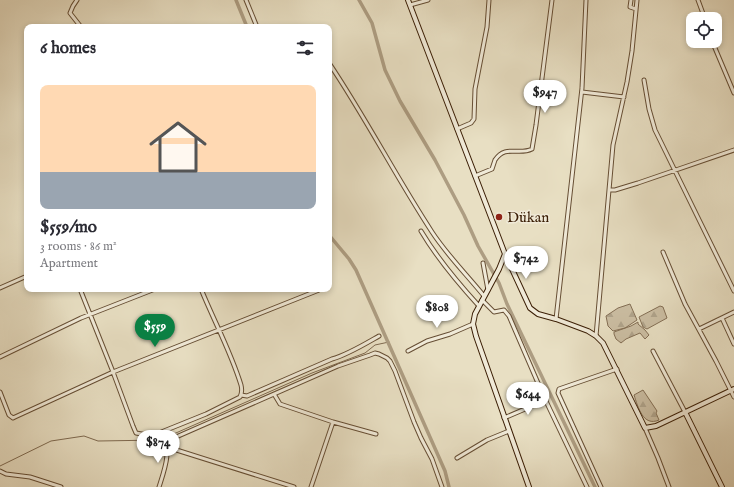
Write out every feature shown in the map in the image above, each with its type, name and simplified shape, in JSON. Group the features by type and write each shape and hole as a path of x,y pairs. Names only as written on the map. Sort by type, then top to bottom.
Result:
{"main road":[{"path":"408,0 505,254 530,308 538,314 556,319 596,336 603,343 645,428 656,426 732,390"},
{"path":"505,254 499,269 475,314 473,324 504,418 529,487"},
{"path":"685,412 722,487"}],"street":[{"path":"77,0 70,13 79,24"},
{"path":"246,0 256,24"},
{"path":"410,5 428,0"},
{"path":"457,129 471,123 474,119 475,94 487,27 489,0"},
{"path":"475,176 492,169 495,160 505,151 522,152 532,150 552,0"},
{"path":"556,319 582,92 586,0"},
{"path":"631,0 630,7 636,10"},
{"path":"596,336 613,145 624,97 632,51 637,0"},
{"path":"698,0 702,12"},
{"path":"715,48 734,93"},
{"path":"332,68 433,233 445,250 494,312 504,310 509,316 587,487"},
{"path":"644,80 649,109 655,130 734,291"},
{"path":"582,92 624,97"},
{"path":"609,190 615,190 734,150"},
{"path":"421,231 434,252 460,286 479,306"},
{"path":"662,252 685,304 732,390 734,397"},
{"path":"483,263 489,289"},
{"path":"0,288 24,277"},
{"path":"81,292 136,433 147,435 163,433 229,403 241,395 241,386 219,329 202,292"},
{"path":"0,357 90,314 147,292"},
{"path":"0,392 10,415 15,418 113,372 314,292"},
{"path":"699,329 734,312"},
{"path":"722,318 734,344"},
{"path":"408,351 427,341 450,334 473,324"},
{"path":"241,395 247,396 332,359 346,355 350,351 379,336"},
{"path":"653,351 685,412"},
{"path":"166,440 338,366 370,355 379,354 390,361 395,371 414,422 432,458 442,487"},
{"path":"601,487 558,393 559,389 617,369"},
{"path":"274,394 280,404 333,422 376,434"},
{"path":"504,418 546,400"},
{"path":"311,487 333,422"},
{"path":"645,428 669,487"},
{"path":"457,458 487,440 509,431"},
{"path":"159,487 168,454 166,440 163,433"},
{"path":"167,447 294,487"},
{"path":"0,471 6,474 30,477 61,487"}],"green space":[{"path":"630,304 637,320 625,328 613,331 608,326 606,316 618,308"},
{"path":"660,306 663,307 667,318 647,329 643,327 639,317"},
{"path":"638,322 638,324 649,335 645,339 640,333 626,339 621,343 616,339 614,332"},
{"path":"643,390 657,411 656,413 659,420 649,421 639,410 634,395"}],"waterway":[{"path":"236,0 246,24"},
{"path":"359,0 372,23 385,70 400,101 435,160 464,215 478,246 499,283 507,304 595,487"},
{"path":"332,239 356,270 445,471 449,487"},
{"path":"0,466 51,441 84,436 98,441 160,440 312,373 365,353 375,345 389,342"}],"place":[{"name":"Dükan","path":"499,217"}]}
